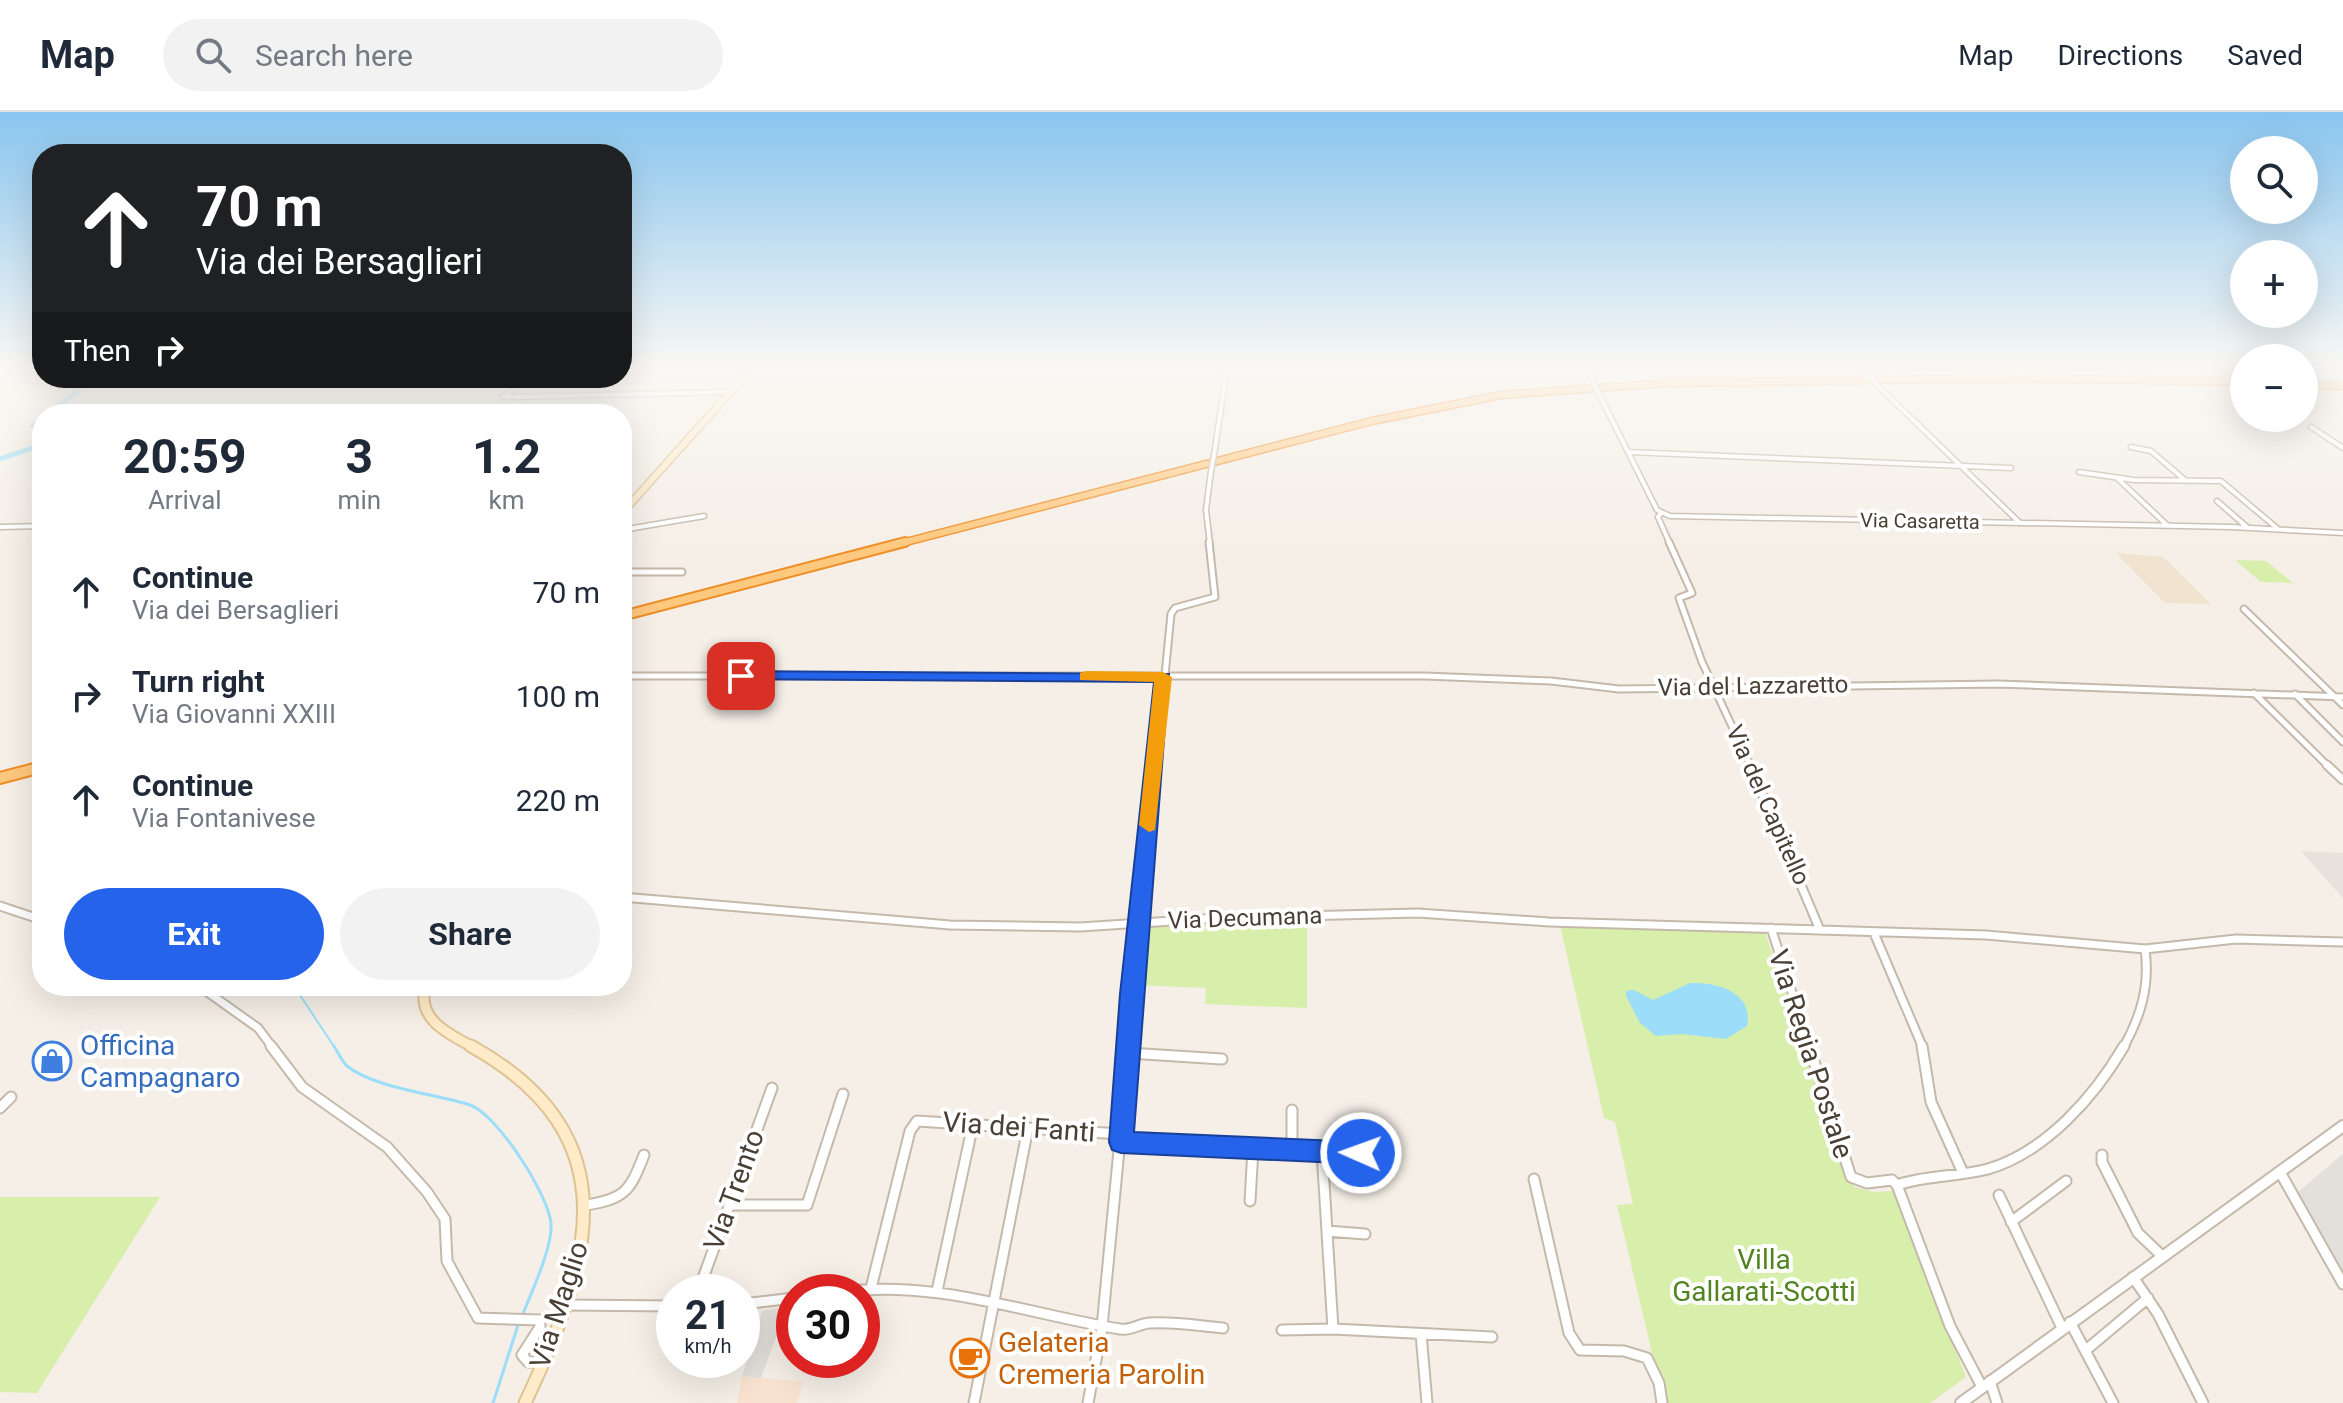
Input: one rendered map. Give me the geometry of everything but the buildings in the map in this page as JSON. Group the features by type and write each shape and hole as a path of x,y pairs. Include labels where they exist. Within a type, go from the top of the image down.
{"highway":[{"path":"632,613 1344,428"},
{"path":"0,778 32,770"}],"main road":[{"path":"632,502 697,428"},
{"name":"Via Maglio","path":"422,996 425,1012 441,1027 505,1066 542,1102 565,1138 580,1174 586,1205 581,1252 565,1305 525,1403"}],"street":[{"path":"1088,1403 1102,1327 1171,614 1175,608 1210,601 1215,597 1217,587 1206,510 1218,428"},
{"path":"1616,428 1661,513"},
{"path":"1922,428 2020,523"},
{"path":"2318,432 2343,448"},
{"path":"2131,447 2151,451 2186,481"},
{"path":"1628,452 2011,468"},
{"path":"2079,472 2117,478 2221,481 2278,529"},
{"path":"2117,478 2167,525"},
{"path":"2217,501 2247,527"},
{"name":"Via Casaretta","path":"1661,513 2247,527 2343,533"},
{"name":"Via del Capitello","path":"1661,513 1658,517 1662,528 1692,593 1679,598 1682,609 1712,686 1771,810 1820,930"},
{"path":"632,528 704,516"},
{"path":"0,527 32,526"},
{"path":"632,572 682,572"},
{"path":"2244,609 2343,705"},
{"name":"Via del Lazzaretto","path":"632,676 1425,676 1551,681 1619,689 1999,684 2343,697"},
{"path":"2254,693 2343,780"},
{"path":"2295,694 2342,739"},
{"name":"Via Decumana","path":"632,898 950,925 1080,927 1139,922 1418,913 1549,922 1986,935 2145,949 2236,939 2343,942"},
{"path":"0,906 32,917"},
{"name":"Via Regia Postale","path":"1771,928 1851,1177 1867,1183 1892,1180 1897,1185 1927,1176 2001,1165 2087,1102 2127,1040 2140,1011 2148,977 2145,949"},
{"path":"1874,933 1926,1056 1924,1078 1932,1107 1963,1173"},
{"path":"213,996 258,1028 311,1096 387,1147 443,1213 447,1261 474,1314 484,1320 540,1320 540,1327 526,1346 523,1358 528,1362 543,1363"},
{"path":"1129,1053 1222,1059"},
{"name":"Via Trento","path":"704,1274 772,1088"},
{"path":"729,1205 807,1205 843,1094"},
{"path":"0,1108 11,1097"},
{"path":"1292,1110 1292,1150"},
{"name":"Via dei Fanti","path":"874,1274 910,1131 917,1121 1256,1149 1361,1153"},
{"path":"937,1291 973,1124"},
{"path":"1961,1403 2132,1276 2343,1126"},
{"path":"974,1403 1028,1128"},
{"path":"1250,1201 1256,1149"},
{"path":"1322,1151 1333,1329"},
{"path":"586,1205 618,1201 633,1185 644,1155"},
{"path":"2102,1155 2102,1162 2138,1233 2161,1255"},
{"path":"2279,1171 2343,1284"},
{"path":"1534,1179 1569,1333 1580,1350 1624,1351 1647,1358 1659,1383 1662,1403"},
{"path":"2011,1222 2066,1181"},
{"path":"1897,1185 1950,1326 1997,1403"},
{"path":"1999,1195 2066,1325 2086,1350 2113,1403"},
{"path":"1327,1231 1365,1234"},
{"path":"2132,1276 2148,1298 2203,1403"},
{"path":"880,1288 937,1291 994,1300 1020,1310 1125,1330 1149,1323 1223,1328"},
{"path":"2086,1350 2148,1298"},
{"path":"565,1305 656,1306"},
{"path":"1282,1330 1333,1329 1492,1337"},
{"path":"1421,1334 1427,1403"}],"shaded area":[{"path":"2116,553 2163,557 2211,604 2165,603"},
{"path":"2301,851 2343,853 2343,898"},
{"path":"2343,1154 2343,1276 2298,1192"},
{"path":"776,1308 776,1338 761,1378 760,1318 762,1311"},
{"path":"742,1378 803,1382 797,1403 737,1403"}],"green space":[{"path":"2235,560 2266,561 2293,583 2261,582"},
{"path":"1303,918 1307,922 1307,1008 1205,1004 1206,988 1136,985 1142,930 1147,927"},
{"name":"Villa Gallarati-Scotti","path":"1560,925 1765,932 1843,1168 1854,1187 1875,1192 1893,1191 1966,1377 1930,1403 1664,1403 1617,1205 1633,1204 1615,1122 1604,1118"},
{"path":"0,1197 160,1197 37,1393 0,1392"}],"water":[{"path":"1690,983 1722,987 1739,997 1748,1014 1747,1026 1726,1039 1681,1034 1656,1036 1640,1023 1626,996 1626,991 1634,990 1653,1000"}],"waterway":[{"path":"0,459 32,448"},
{"path":"301,996 335,1048"},
{"path":"334,1046 345,1064 359,1074 389,1085 470,1105 481,1111 520,1156 541,1194 551,1223 545,1257 522,1316"},
{"path":"493,1403 519,1322"}],"slow traffic":[{"path":"1086,676 1163,677 1149,825"}],"place":[{"name":"Officina Campagnaro","path":"52,1061"},
{"name":"Gelateria Cremeria Parolin","path":"970,1358"}],"route":[{"path":"741,676 1163,677 1131,994 1121,1142 1361,1153"}]}
